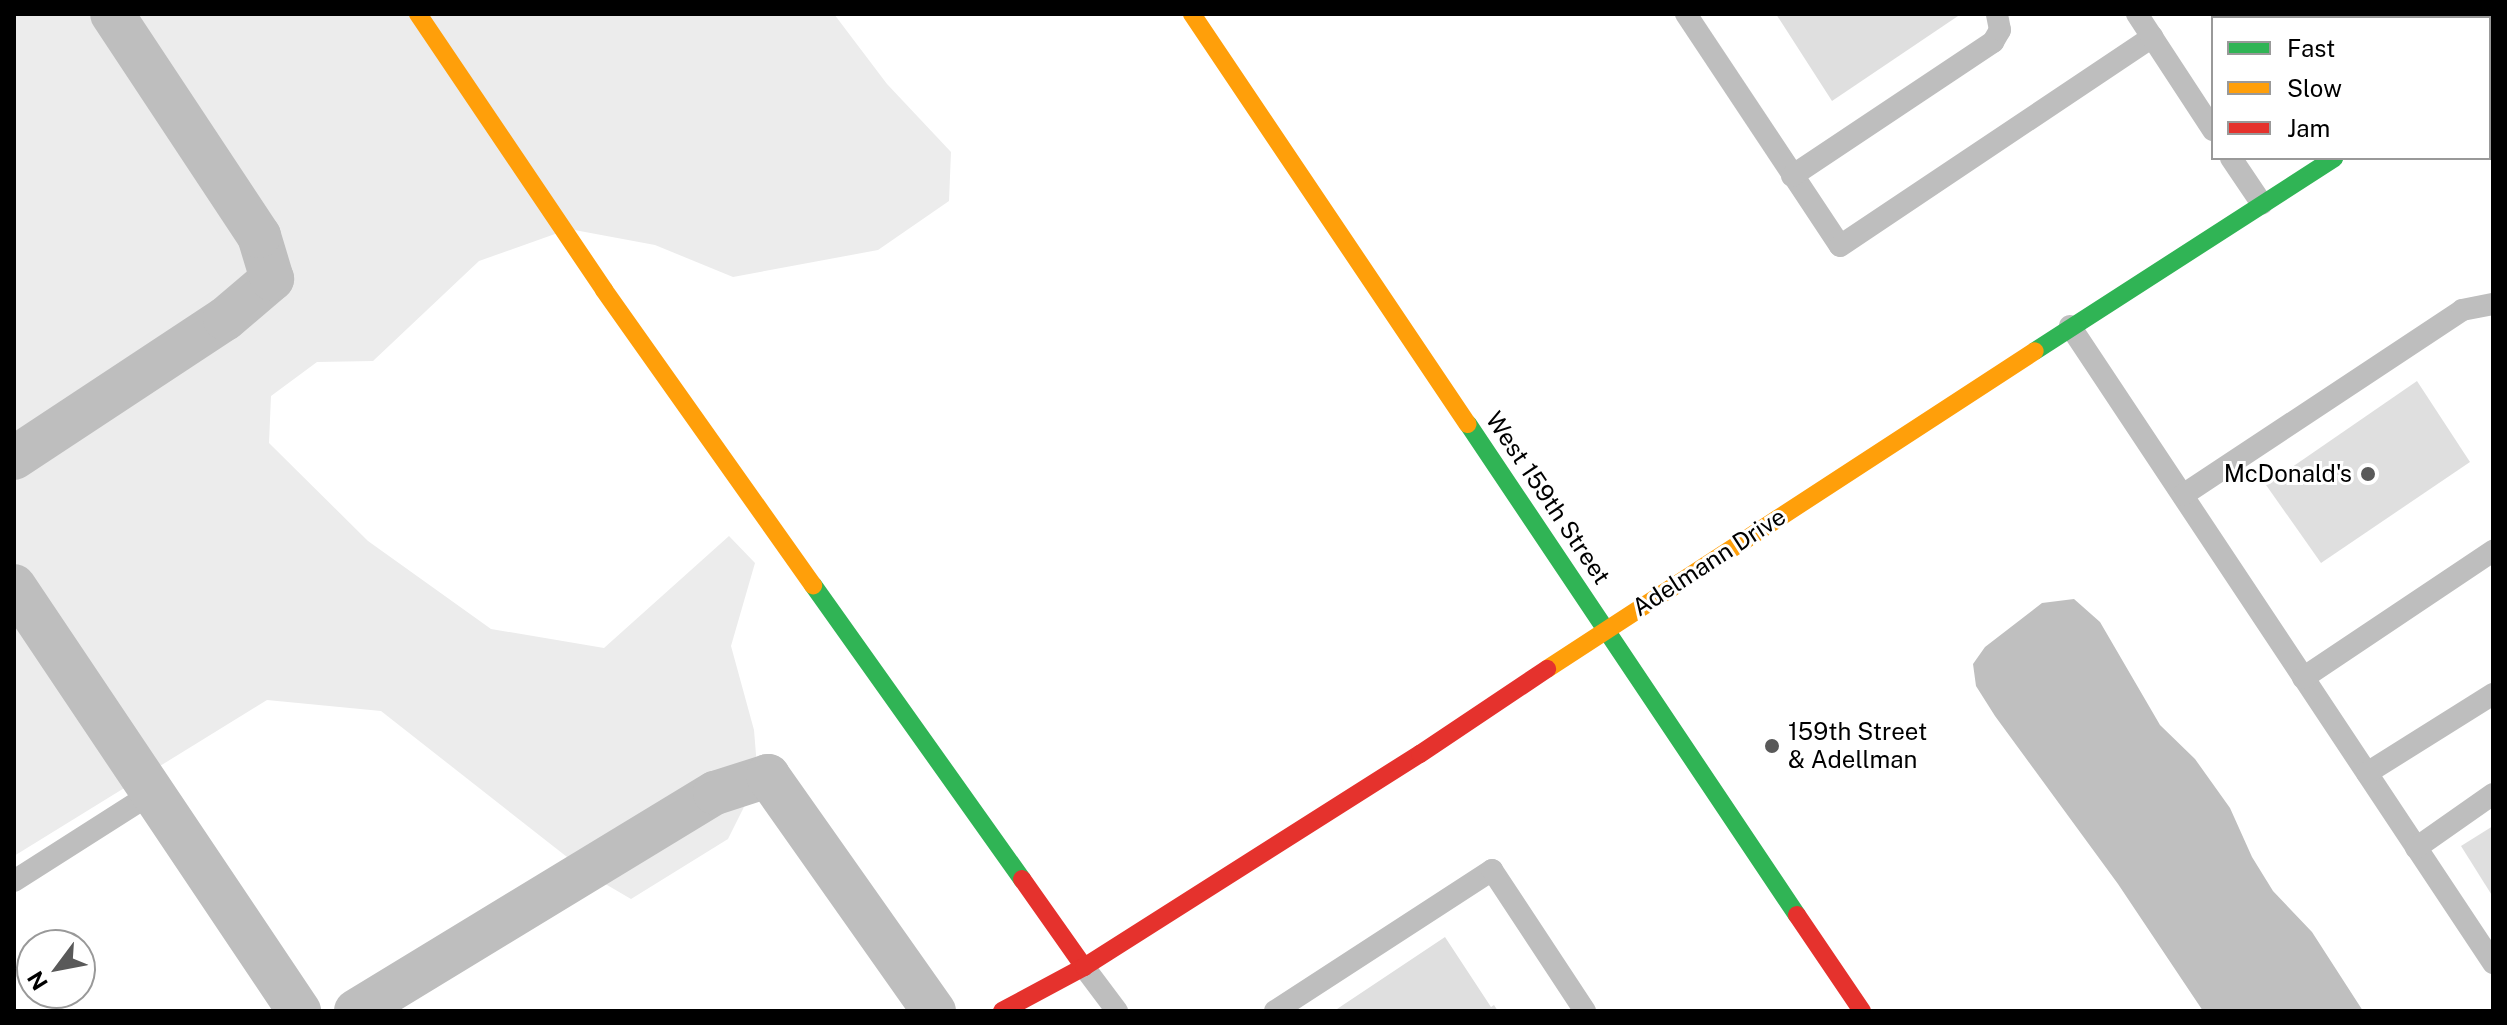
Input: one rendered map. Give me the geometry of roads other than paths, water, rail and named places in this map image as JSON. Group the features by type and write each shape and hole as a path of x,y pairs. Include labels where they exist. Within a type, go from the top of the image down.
{"street":[{"path":"14,458 225,319 272,279 259,236 112,14"},
{"path":"418,14 604,290 1084,967"},
{"name":"West 159th Street","path":"1192,14 1862,1011"},
{"name":"Adelmann Drive","path":"1002,1011 1084,967 1420,754 2070,326 2331,160"},
{"path":"14,586 299,1011"},
{"path":"356,1011 715,793 768,776 934,1011"}],"lane":[{"path":"1686,14 1840,246 2152,37"},
{"path":"1792,176 1993,42 2000,30 1997,14"},
{"path":"2137,14 2211,127"},
{"path":"2232,160 2262,204"},
{"path":"2183,495 2462,310 2493,304"},
{"path":"2070,326 2493,963"},
{"path":"2303,678 2493,551"},
{"path":"2367,773 2493,694"},
{"path":"14,881 152,793"},
{"path":"2416,848 2493,794"},
{"path":"1275,1011 1492,870 1585,1011"},
{"path":"1084,967 1117,1011"}],"place":[{"name":"McDonald's","path":"2368,474"},
{"name":"159th Street & Adellman","path":"1772,746"}]}
